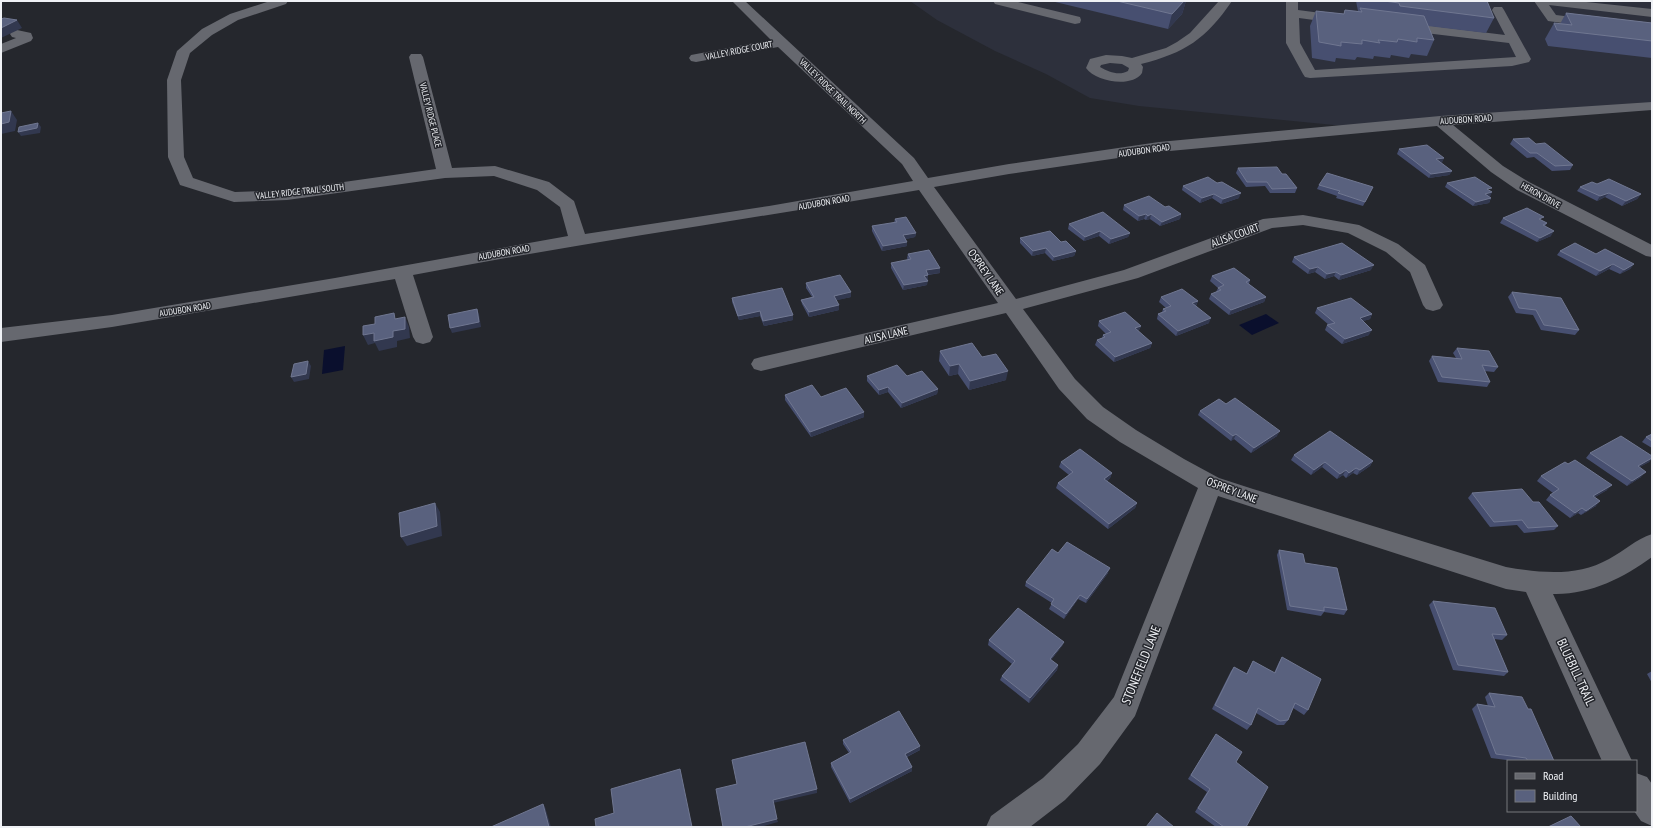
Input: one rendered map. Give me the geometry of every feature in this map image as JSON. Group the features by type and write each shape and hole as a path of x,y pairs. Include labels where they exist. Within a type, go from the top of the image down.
{"street":[{"name":"VALLEY RIDGE TRAIL SOUTH","path":"282,1 234,17 207,32 184,51 174,80 176,157 186,181 234,197 287,194 445,173 495,171 543,186 568,205 578,240"},
{"name":"VALLEY RIDGE TRAIL NORTH","path":"738,1 908,161 923,184"},
{"path":"1000,1 1075,20"},
{"path":"1540,1 1552,18 1652,31"},
{"path":"1544,1 1585,3 1652,13"},
{"path":"1132,62 1160,54 1181,45 1206,24 1220,3"},
{"path":"1355,21 1292,7 1293,43 1310,74 1512,62 1524,59 1496,6 1484,8"},
{"path":"1386,24 1514,40"},
{"path":"1,49 26,38 26,36 17,34"},
{"name":"VALLEY RIDGE COURT","path":"696,58 782,42"},
{"name":"VALLEY RIDGE PLACE","path":"416,57 445,173"},
{"name":"AUDUBON ROAD","path":"1,335 112,321 578,240 769,211 1009,169 1159,147 1440,121 1652,106"},
{"name":"HERON DRIVE","path":"1440,121 1497,169 1523,186 1652,252"},
{"name":"OSPREY LANE","path":"923,184 1067,384 1095,413 1128,436 1211,484 1506,578 1535,583 1576,583 1607,572 1652,544"},
{"name":"ALISA COURT","path":"1010,306 1131,274 1268,223 1303,220 1353,229 1392,248 1418,269 1433,305"},
{"path":"402,271 423,337"},
{"name":"ALISA LANE","path":"761,364 1010,306"},
{"name":"STONEFIELD LANE","path":"1002,827 1054,789 1089,754 1125,706 1211,484"},
{"name":"BLUEBILL TRAIL","path":"1535,583 1618,760"},
{"path":"1637,789 1652,810"}],"shaded area":[{"path":"910,1 1652,1 1652,106 1365,128 1139,106 1090,98 1046,74 995,51 937,20"}],"water":[{"path":"1266,314 1279,323 1252,335 1239,325"},
{"path":"345,346 343,370 322,374 324,350"}],"building":[{"path":"1117,1 1184,1 1172,14"},
{"path":"1384,1 1487,1 1494,18 1400,6 1399,3"},
{"path":"1360,8 1424,16 1434,40 1417,38 1417,42 1398,39 1397,42 1378,40 1380,43 1362,40 1362,44 1341,42 1341,46 1319,42 1316,11 1344,14 1345,10 1362,12"},
{"path":"1566,13 1652,23 1652,41 1557,30 1554,23 1572,25"},
{"path":"1,19 17,20 1,28"},
{"path":"11,111 9,122 1,124 1,113"},
{"path":"38,123 37,128 18,132 19,127"},
{"path":"1529,138 1536,144 1545,143 1573,165 1555,166 1537,153 1530,153 1513,139"},
{"path":"1427,145 1444,158 1436,159 1452,171 1431,174 1399,149"},
{"path":"1277,167 1282,174 1286,174 1297,188 1272,189 1267,182 1247,182 1238,168"},
{"path":"1327,173 1373,187 1365,202 1338,193 1340,191 1319,185"},
{"path":"1208,177 1217,183 1222,182 1241,193 1223,199 1214,194 1202,198 1183,186"},
{"path":"1475,177 1492,188 1487,189 1492,192 1485,194 1491,198 1476,202 1447,183"},
{"path":"1609,179 1641,194 1626,201 1609,193 1600,196 1580,187 1592,182 1597,184"},
{"path":"1149,196 1165,207 1169,206 1181,214 1162,222 1151,214 1148,216 1146,214 1139,216 1124,205"},
{"path":"1527,208 1544,217 1539,219 1547,223 1543,225 1554,231 1540,238 1503,218"},
{"path":"1103,212 1130,233 1111,239 1100,231 1085,237 1069,224"},
{"path":"906,217 916,233 903,235 907,242 883,246 872,226 897,222 895,219"},
{"path":"1050,231 1061,242 1066,241 1076,251 1054,257 1046,248 1033,251 1020,238"},
{"path":"1342,243 1374,265 1341,275 1336,272 1327,274 1318,267 1310,269 1294,257"},
{"path":"1575,243 1596,254 1605,249 1634,264 1624,270 1613,264 1600,271 1560,251"},
{"path":"929,250 940,268 926,270 928,275 924,276 928,281 904,285 891,263 911,259 908,254"},
{"path":"1234,268 1250,280 1246,282 1266,297 1231,310 1211,294 1221,290 1218,288 1224,285 1212,276"},
{"path":"840,275 851,292 834,296 839,305 809,312 801,300 814,297 806,283"},
{"path":"782,288 793,315 763,321 760,311 738,316 732,298"},
{"path":"1182,289 1198,301 1192,303 1211,318 1178,331 1158,314 1166,311 1163,309 1171,306 1161,297"},
{"path":"1512,292 1561,298 1579,330 1544,325 1536,310 1519,308"},
{"path":"1351,298 1372,314 1360,318 1372,330 1345,339 1327,325 1335,323 1317,308"},
{"path":"477,309 479,322 450,328 448,315"},
{"path":"1125,312 1141,326 1135,328 1152,343 1115,357 1097,340 1105,337 1103,335 1111,332 1099,321"},
{"path":"394,313 395,319 405,317 405,329 393,331 393,337 374,341 374,333 363,335 363,326 375,324 375,317"},
{"path":"972,343 982,357 996,354 1008,371 970,381 959,364 950,366 940,351"},
{"path":"1457,348 1489,351 1498,367 1482,365 1490,382 1442,377 1432,356 1462,359"},
{"path":"308,361 306,374 291,377 294,364"},
{"path":"897,365 907,376 922,371 938,389 902,403 888,387 879,390 867,376"},
{"path":"812,385 821,397 846,388 864,412 810,432 785,395"},
{"path":"1235,398 1280,431 1254,448 1236,434 1233,436 1200,411 1219,399 1226,404"},
{"path":"1330,431 1373,461 1360,470 1356,468 1349,473 1346,470 1340,474 1325,462 1314,470 1294,455"},
{"path":"1652,434 1652,441 1646,437"},
{"path":"1621,436 1652,456 1652,458 1638,466 1646,472 1632,481 1590,453"},
{"path":"1080,449 1112,473 1104,479 1137,503 1109,524 1058,483 1073,472 1061,462"},
{"path":"1575,460 1612,485 1593,496 1600,501 1586,511 1582,508 1575,513 1550,495 1559,489 1541,476 1565,462 1568,464"},
{"path":"1522,489 1533,502 1539,502 1558,526 1528,528 1522,520 1494,522 1472,493"},
{"path":"435,503 437,526 401,537 399,513"},
{"path":"1067,542 1110,568 1087,599 1080,595 1066,614 1051,604 1054,599 1026,582 1052,549 1058,553"},
{"path":"1279,550 1303,554 1305,563 1337,568 1347,610 1324,607 1324,611 1290,606"},
{"path":"1433,601 1495,608 1507,635 1492,634 1508,672 1458,665"},
{"path":"1018,608 1064,642 1050,659 1058,665 1030,698 1002,676 1015,661 989,640"},
{"path":"1282,657 1321,679 1308,710 1295,703 1288,720 1280,721 1258,708 1251,725 1215,705 1234,667 1247,674 1253,661 1275,673"},
{"path":"1489,693 1522,697 1528,709 1531,709 1554,760 1527,760 1526,758 1496,754 1477,704 1495,707"},
{"path":"899,711 920,746 905,754 912,767 850,799 831,763 851,752 843,740"},
{"path":"1216,734 1242,752 1236,762 1268,787 1246,827 1224,827 1198,808 1210,789 1191,775"},
{"path":"805,742 817,789 773,800 777,819 745,827 723,827 716,789 737,784 732,760"},
{"path":"680,769 692,827 596,827 595,819 614,813 611,789"},
{"path":"543,804 549,827 491,827"},
{"path":"1157,813 1174,827 1146,827"},
{"path":"1571,816 1581,827 1548,827"}]}
